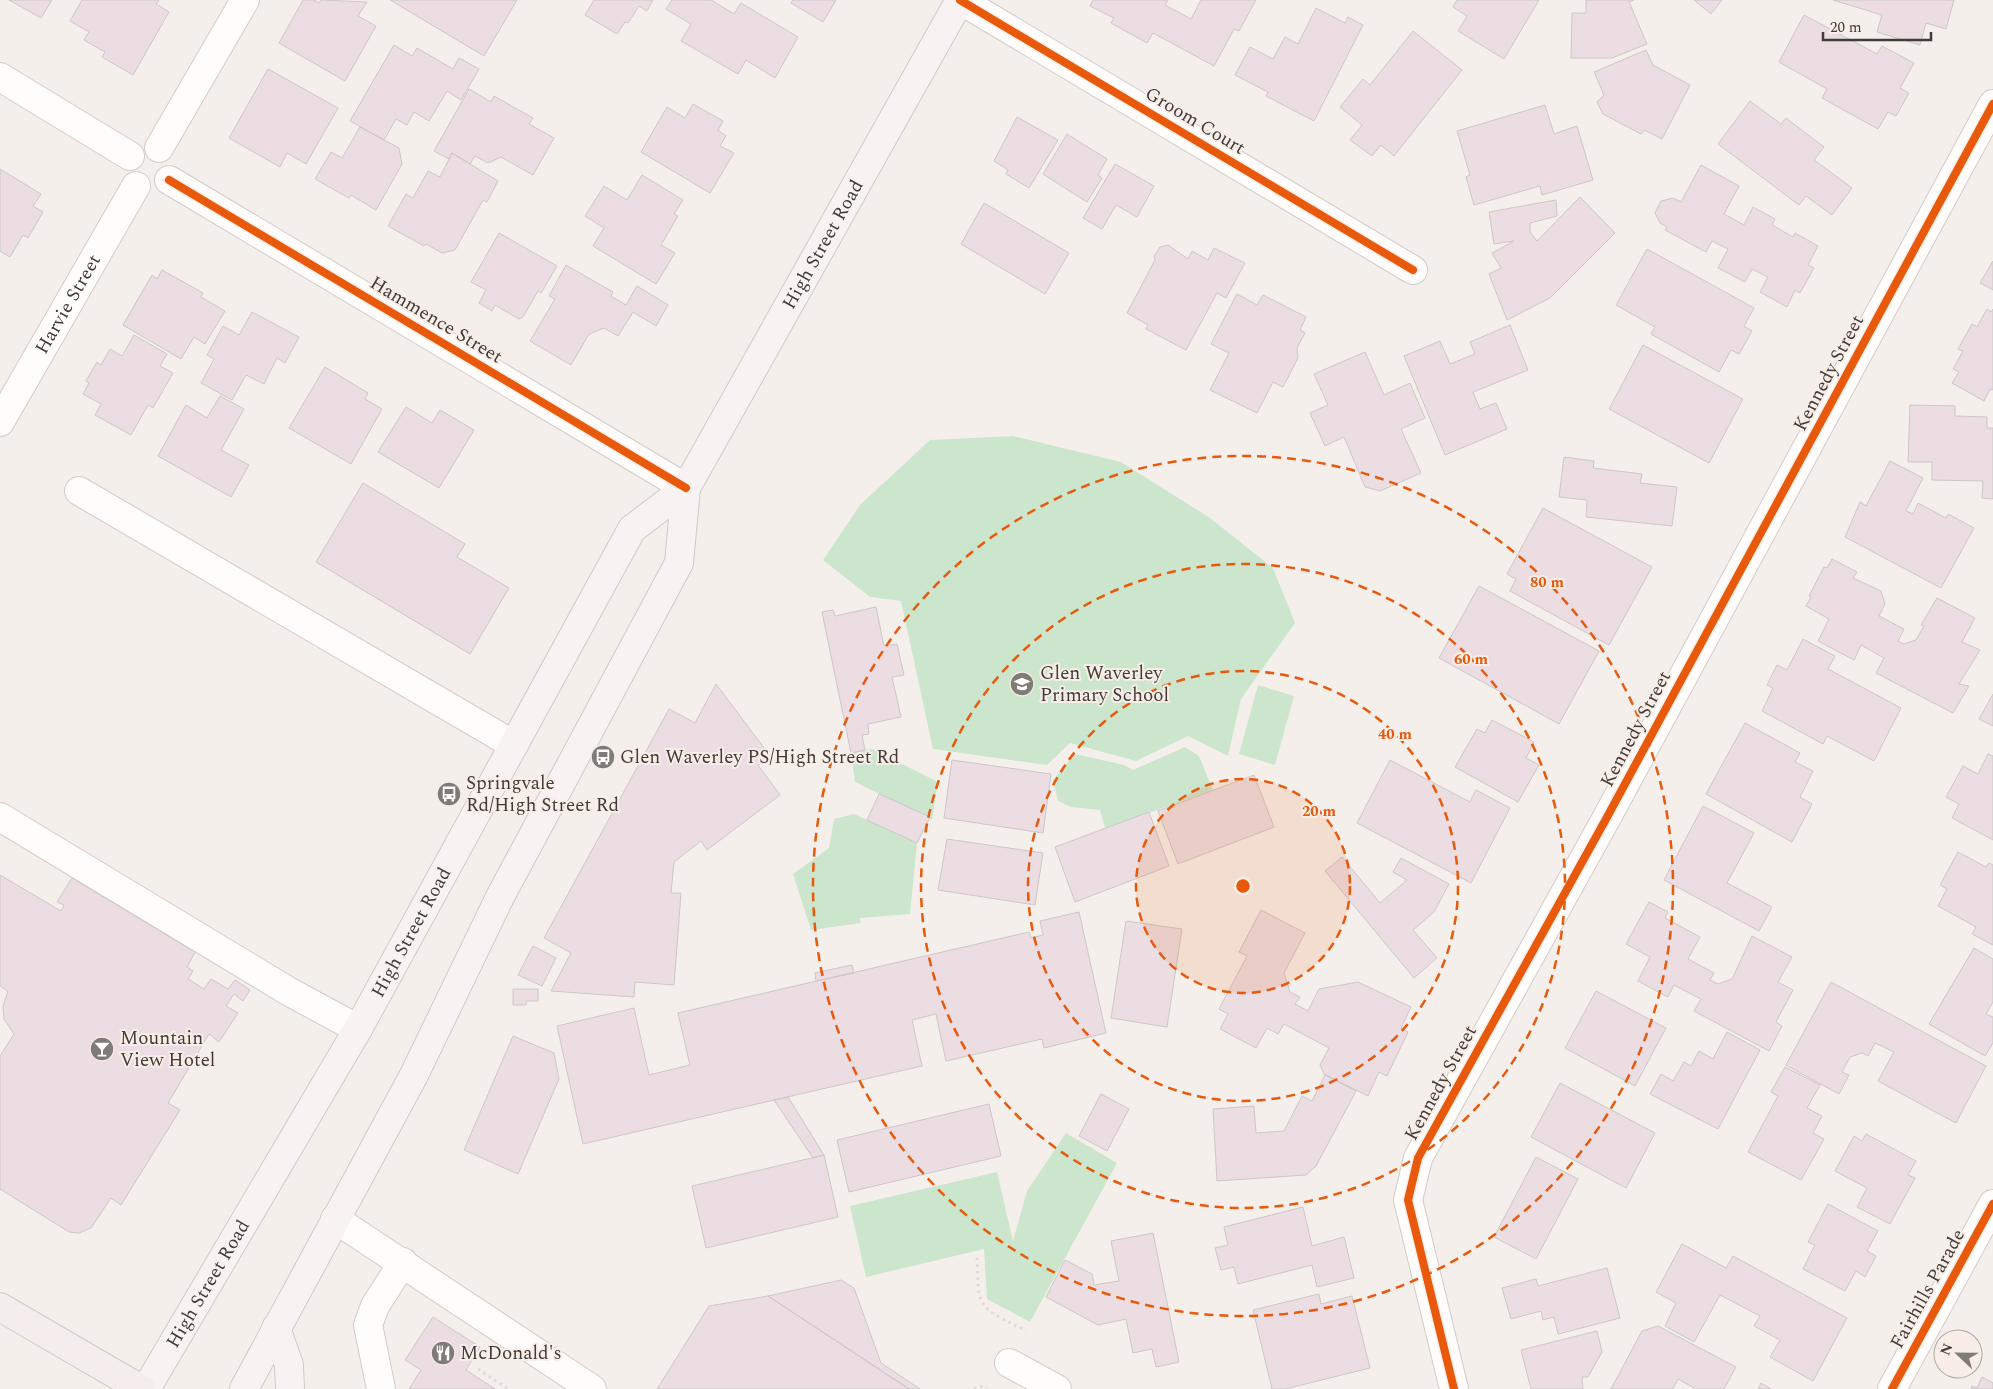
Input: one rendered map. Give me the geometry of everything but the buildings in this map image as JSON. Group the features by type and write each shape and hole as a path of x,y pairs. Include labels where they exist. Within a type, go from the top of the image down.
{"highway":[{"path":"0,1308 141,1389"}],"main road":[{"name":"High Street Road","path":"146,1389 358,1029 632,529 686,488 960,0"},
{"name":"High Street Road","path":"244,1389 414,1075 500,897 679,563 686,488"},
{"path":"276,1328 289,1365 290,1389"}],"street":[{"path":"159,148 245,0"},
{"name":"Groom Court","path":"960,0 1413,270"},
{"path":"0,78 130,156"},
{"name":"Kennedy Street","path":"1450,1388 1408,1200 1418,1158 1606,819 1993,104"},
{"path":"143,146 159,148 172,162 172,174 169,180 163,187 154,191 136,186 131,182 127,169 130,156 143,146"},
{"name":"Hammence Street","path":"169,180 686,488"},
{"name":"Harvie Street","path":"0,422 136,186"},
{"path":"79,491 514,744"},
{"path":"0,817 280,986 358,1029"},
{"name":"Fairhills Parade","path":"1892,1389 1993,1204"},
{"path":"335,1219 403,1262 592,1389"},
{"path":"381,1389 368,1325 375,1306 403,1262"},
{"path":"1009,1363 1057,1389"}],"path":[{"path":"977,1258 980,1298 984,1304 992,1312 1026,1331"},
{"path":"478,1369 508,1389"},
{"path":"974,1389 984,1386 989,1389"}],"green space":[{"path":"1013,436 1121,462 1210,518 1273,568 1295,623 1241,699 1228,756 1188,736 1136,761 1070,743 1047,765 933,749 901,601 870,597 823,560 860,505 930,440"},
{"path":"1258,685 1294,696 1275,765 1239,754"},
{"path":"1185,747 1199,756 1213,790 1105,828 1100,810 1071,807 1058,801 1053,780 1075,754 1124,765 1133,770"},
{"path":"872,749 938,782 932,820 855,782 851,753"},
{"path":"854,814 917,843 910,914 860,918 861,923 811,930 793,874 829,848 834,819"},
{"path":"1066,1133 1117,1163 1030,1322 987,1299 984,1249 866,1277 850,1206 997,1172 1013,1241 1027,1191"}],"cycle path":[{"path":"960,0 1413,270"},
{"path":"1454,1389 1408,1200 1418,1158 1606,819 1993,104"},
{"path":"169,180 686,488"},
{"path":"1892,1389 1993,1204"}],"place":[{"name":"Glen Waverley Primary School","path":"1022,684"},
{"name":"Glen Waverley PS/High Street Rd","path":"603,757"},
{"name":"Springvale Rd/High Street Rd","path":"449,794"},
{"name":"Mountain View Hotel","path":"102,1049"},
{"name":"McDonald's","path":"443,1353"}]}
